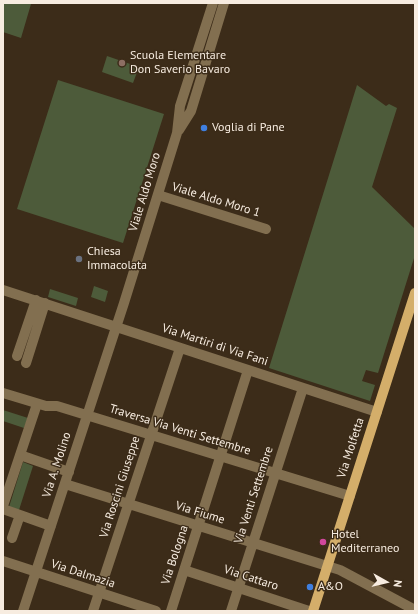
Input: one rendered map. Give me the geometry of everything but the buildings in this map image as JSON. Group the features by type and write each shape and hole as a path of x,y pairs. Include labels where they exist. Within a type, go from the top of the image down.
{"main road":[{"name":"Via Molfetta","path":"313,611 415,293"}],"street":[{"name":"Viale Aldo Moro","path":"117,327 177,133 180,106 213,3"},
{"name":"Viale Aldo Moro","path":"177,133 191,111 224,3"},
{"name":"Viale Aldo Moro 1","path":"158,195 266,229"},
{"name":"Via Martiri di Via Fani","path":"3,290 376,412"},
{"path":"18,356 40,302"},
{"path":"26,363 40,302"},
{"name":"Via A. Molino","path":"23,611 117,327"},
{"name":"Via Roscini Giuseppe","path":"93,611 180,348"},
{"name":"Via Bologna","path":"171,611 248,370"},
{"name":"Via Venti Settembre","path":"231,611 303,388"},
{"name":"Traversa Via Venti Settembre","path":"3,393 37,404 57,406 350,496"},
{"path":"37,404 3,508 51,526"},
{"path":"20,455 69,472"},
{"name":"Via Fiume","path":"65,484 340,570 415,610"},
{"path":"12,538 20,515"},
{"name":"Via Dalmazia","path":"3,561 156,611"},
{"name":"Via Cattaro","path":"184,570 309,611"}],"green space":[{"path":"3,3 31,4 21,38 3,32"},
{"path":"107,56 139,67 133,83 102,72"},
{"path":"58,80 164,114 123,243 17,209"},
{"path":"357,85 386,106 389,104 397,108 372,187 415,229 415,255 378,373 366,370 362,381 375,385 370,401 269,368"},
{"path":"94,286 108,291 105,302 91,297"},
{"path":"50,289 78,298 76,306 48,297"},
{"path":"3,410 28,418 24,428 3,421"},
{"path":"23,462 33,466 19,510 9,507"}],"place":[{"name":"Scuola Elementare Don Saverio Bavaro","path":"122,63"},
{"name":"Voglia di Pane","path":"204,128"},
{"name":"Chiesa Immacolata","path":"79,259"},
{"name":"Hotel Mediterraneo","path":"323,542"},
{"name":"A&O","path":"310,587"}]}
